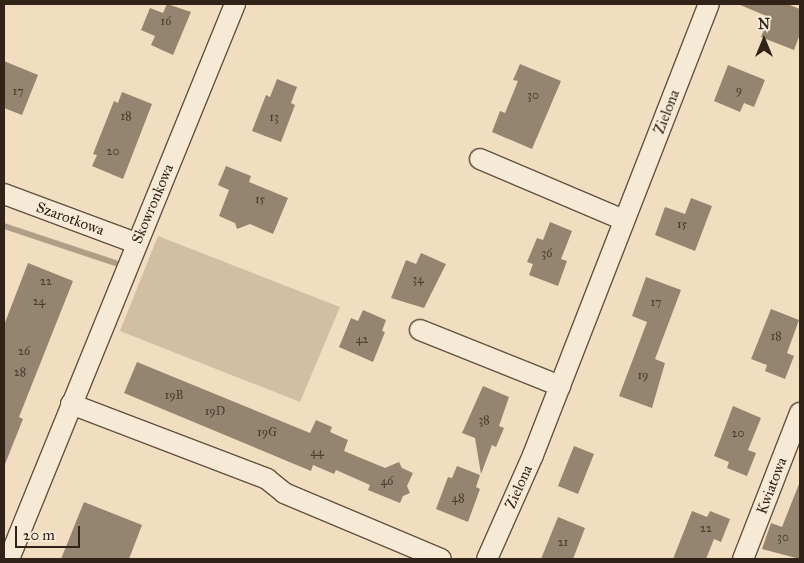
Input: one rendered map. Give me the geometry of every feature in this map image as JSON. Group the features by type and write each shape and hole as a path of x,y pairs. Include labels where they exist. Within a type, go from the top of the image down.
{"street":[{"name":"Skowronkowa","path":"9,559 136,243 235,4"},
{"name":"Zielona","path":"487,559 560,386 709,4"},
{"path":"480,159 624,220"},
{"name":"Szarotkowa","path":"4,194 136,243"},
{"path":"420,330 560,386"},
{"path":"71,404 266,480 284,493 401,552 441,559"},
{"name":"Kwiatowa","path":"743,559 800,413"}],"shaded area":[{"path":"158,236 340,307 300,402 120,331"}],"building":[{"path":"167,4 191,12 173,55 151,45 155,36 141,30 150,8 163,13"},
{"path":"738,4 787,4 800,9 800,34 794,50 761,37 769,17"},
{"path":"4,61 38,75 22,115 4,108"},
{"path":"520,64 561,81 532,149 492,132 500,111 505,113 518,81 513,80"},
{"path":"728,65 765,80 754,107 744,103 740,112 714,101"},
{"path":"277,79 297,87 291,103 295,105 281,142 252,131 266,95 270,97"},
{"path":"122,92 152,104 123,179 92,166 97,155 93,154 114,101 118,103"},
{"path":"226,166 251,176 249,182 288,198 273,234 250,224 237,229 235,223 219,216 229,190 218,185"},
{"path":"691,198 712,206 695,251 655,235 665,207 685,214"},
{"path":"550,222 572,231 561,259 567,261 558,286 529,275 533,264 527,262 537,238 543,240"},
{"path":"421,253 446,264 424,308 391,298 406,260 416,264"},
{"path":"28,263 73,281 19,417 23,419 5,464 4,325"},
{"path":"646,277 681,290 655,359 665,363 652,408 619,396 647,322 632,316"},
{"path":"771,309 799,320 787,353 794,356 785,379 765,371 767,365 751,359"},
{"path":"363,310 386,320 382,331 385,332 373,362 339,347 351,318 358,321"},
{"path":"137,362 310,433 316,420 332,427 330,432 348,440 344,451 385,468 399,462 402,468 413,473 407,486 410,493 403,496 400,503 368,490 370,485 336,470 334,474 313,465 311,471 124,393"},
{"path":"483,386 509,397 499,426 504,428 496,447 492,445 481,474 475,438 462,433"},
{"path":"733,406 761,418 748,450 756,453 747,476 727,468 729,462 714,456"},
{"path":"574,446 594,454 578,494 558,486"},
{"path":"457,466 480,475 476,487 480,489 468,522 436,509 448,477 452,478"},
{"path":"799,484 800,559 762,549 771,523 782,527"},
{"path":"84,502 142,525 129,559 61,559"},
{"path":"692,511 707,517 710,511 730,519 721,542 714,539 706,559 673,559"},
{"path":"558,517 585,528 573,559 541,559"}],"waterway":[{"path":"4,226 115,263"}]}
